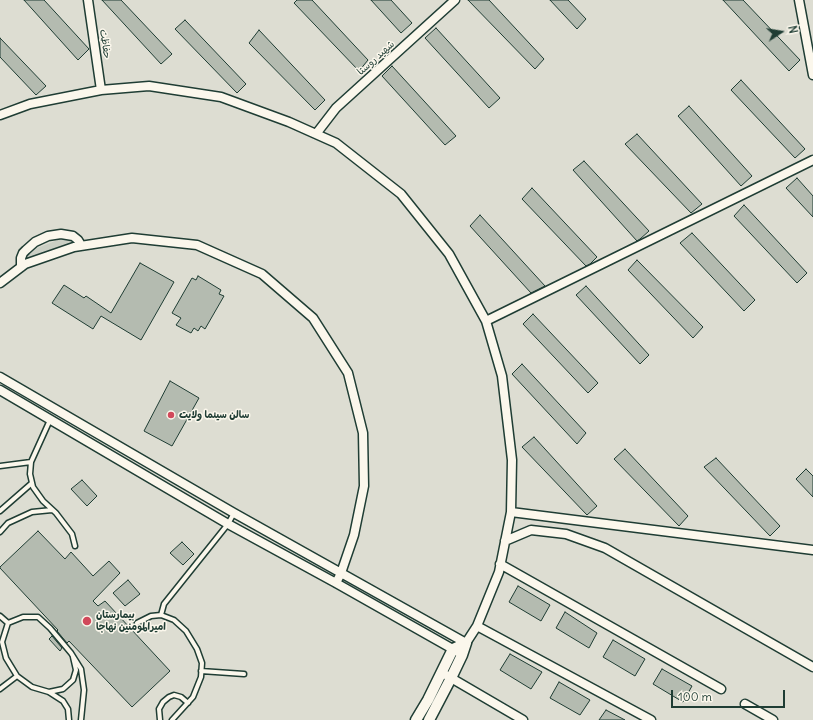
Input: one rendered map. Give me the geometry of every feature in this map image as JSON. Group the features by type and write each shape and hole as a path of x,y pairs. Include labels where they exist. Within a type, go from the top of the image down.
{"street":[{"name":"حفاظت","path":"88,0 101,90"},
{"name":"شهید روستا","path":"316,134 336,108 455,0"},
{"path":"799,0 813,75"},
{"path":"0,115 30,104 101,90 148,86 220,97 289,122 336,143 401,194 449,254 486,321 502,376 512,460 511,512 499,572 477,626 466,644 433,719 419,715 452,649 466,644"},
{"path":"486,321 813,160"},
{"path":"22,267 21,258 23,253 35,242 48,236 61,234 73,236 81,245"},
{"path":"0,282 26,264 81,245 132,238 197,245 262,274 313,318 348,373 363,433 364,486 354,535 342,573 336,583"},
{"path":"0,377 234,513 466,644"},
{"path":"0,390 228,524 336,583 462,655"},
{"path":"511,512 813,550"},
{"path":"505,541 531,530 566,534 606,548 813,667"},
{"path":"500,564 721,689"},
{"path":"477,626 651,720"},
{"path":"441,672 523,720"},
{"path":"745,704 773,720"}],"lane":[{"path":"50,419 31,462 30,474 33,487 43,501 72,534 75,546"},
{"path":"0,466 31,462"},
{"path":"0,511 32,483"},
{"path":"0,532 8,523 32,512 52,510"},
{"path":"161,615 164,604 228,524 234,513"},
{"path":"137,623 151,616 161,615 174,620 186,631 197,649 202,663 201,677 193,697 172,720"},
{"path":"0,616 8,623"},
{"path":"8,623 23,617 38,617 50,628 71,653 81,669 84,690 81,720"},
{"path":"8,623 2,642 6,658 17,676 32,687 49,692 63,701 68,709 70,720"},
{"path":"49,692 63,689 73,680 76,670 71,653"},
{"path":"201,671 244,674"},
{"path":"0,689 17,676"},
{"path":"160,720 159,709 163,702 169,697 174,695 181,697 188,703"}],"shaded area":[{"path":"0,0 813,0 813,720 0,720"},
{"path":"63,238 74,240 74,242 24,261 29,254 37,248"}],"building":[{"path":"24,0 44,0 89,49 78,60"},
{"path":"102,0 121,0 172,54 161,64"},
{"path":"297,0 312,0 368,60 359,71 294,3"},
{"path":"371,0 391,0 412,23 401,33"},
{"path":"468,0 489,0 544,59 535,69"},
{"path":"550,0 568,0 586,19 577,29"},
{"path":"723,0 743,0 800,60 789,71"},
{"path":"185,20 246,84 237,93 175,29"},
{"path":"436,28 500,98 489,108 425,38"},
{"path":"259,30 325,100 315,110 249,43"},
{"path":"0,38 46,86 36,95 0,57"},
{"path":"392,66 456,136 445,145 382,76"},
{"path":"741,80 805,149 795,158 731,90"},
{"path":"689,106 752,176 741,186 678,116"},
{"path":"637,134 702,204 691,213 625,144"},
{"path":"584,161 649,231 640,239 637,241 573,170"},
{"path":"797,178 813,196 813,217 786,188"},
{"path":"532,188 597,257 590,264 586,266 522,199"},
{"path":"744,205 807,273 797,283 734,216"},
{"path":"480,215 545,286 531,293 470,226"},
{"path":"692,233 755,300 744,311 680,243"},
{"path":"637,260 703,327 693,338 628,270"},
{"path":"140,263 174,282 141,340 101,316 93,329 52,303 64,285 84,298 86,296 111,313"},
{"path":"198,276 221,290 219,294 224,296 205,329 201,326 198,331 194,328 191,333 176,325 181,318 172,313 192,278 196,280"},
{"path":"586,286 649,355 640,364 576,295"},
{"path":"533,314 598,383 588,393 523,324"},
{"path":"522,364 586,433 577,444 512,374"},
{"name":"سالن سینما ولایت","path":"170,381 199,398 172,446 144,431"},
{"path":"534,437 597,506 587,515 522,447"},
{"path":"625,449 688,516 679,526 614,459"},
{"path":"716,458 780,526 770,536 704,467"},
{"path":"806,469 813,476 813,497 796,479"},
{"path":"82,480 97,496 87,506 71,489"},
{"name":"بیمارستان امیرالمومنین نهاجا","path":"38,531 65,559 71,552 93,576 109,561 120,573 93,601 98,606 105,601 170,671 132,707 69,641 67,643 57,631 58,630 0,568"},
{"path":"182,542 194,554 183,565 170,553"},
{"path":"128,580 140,594 125,606 113,593"},
{"path":"518,586 550,605 541,621 509,602"},
{"path":"565,612 597,633 589,648 556,628"},
{"path":"52,636 62,648 60,651 49,639"},
{"path":"613,640 645,659 635,676 603,657"},
{"path":"510,654 542,672 531,689 500,670"},
{"path":"662,669 692,686 683,702 653,684"},
{"path":"559,682 590,700 580,715 550,698"},
{"path":"606,710 625,720 599,720"}],"place":[{"name":"سالن سینما ولایت","path":"171,415"},
{"name":"بیمارستان امیرالمومنین نهاجا","path":"87,621"}]}
